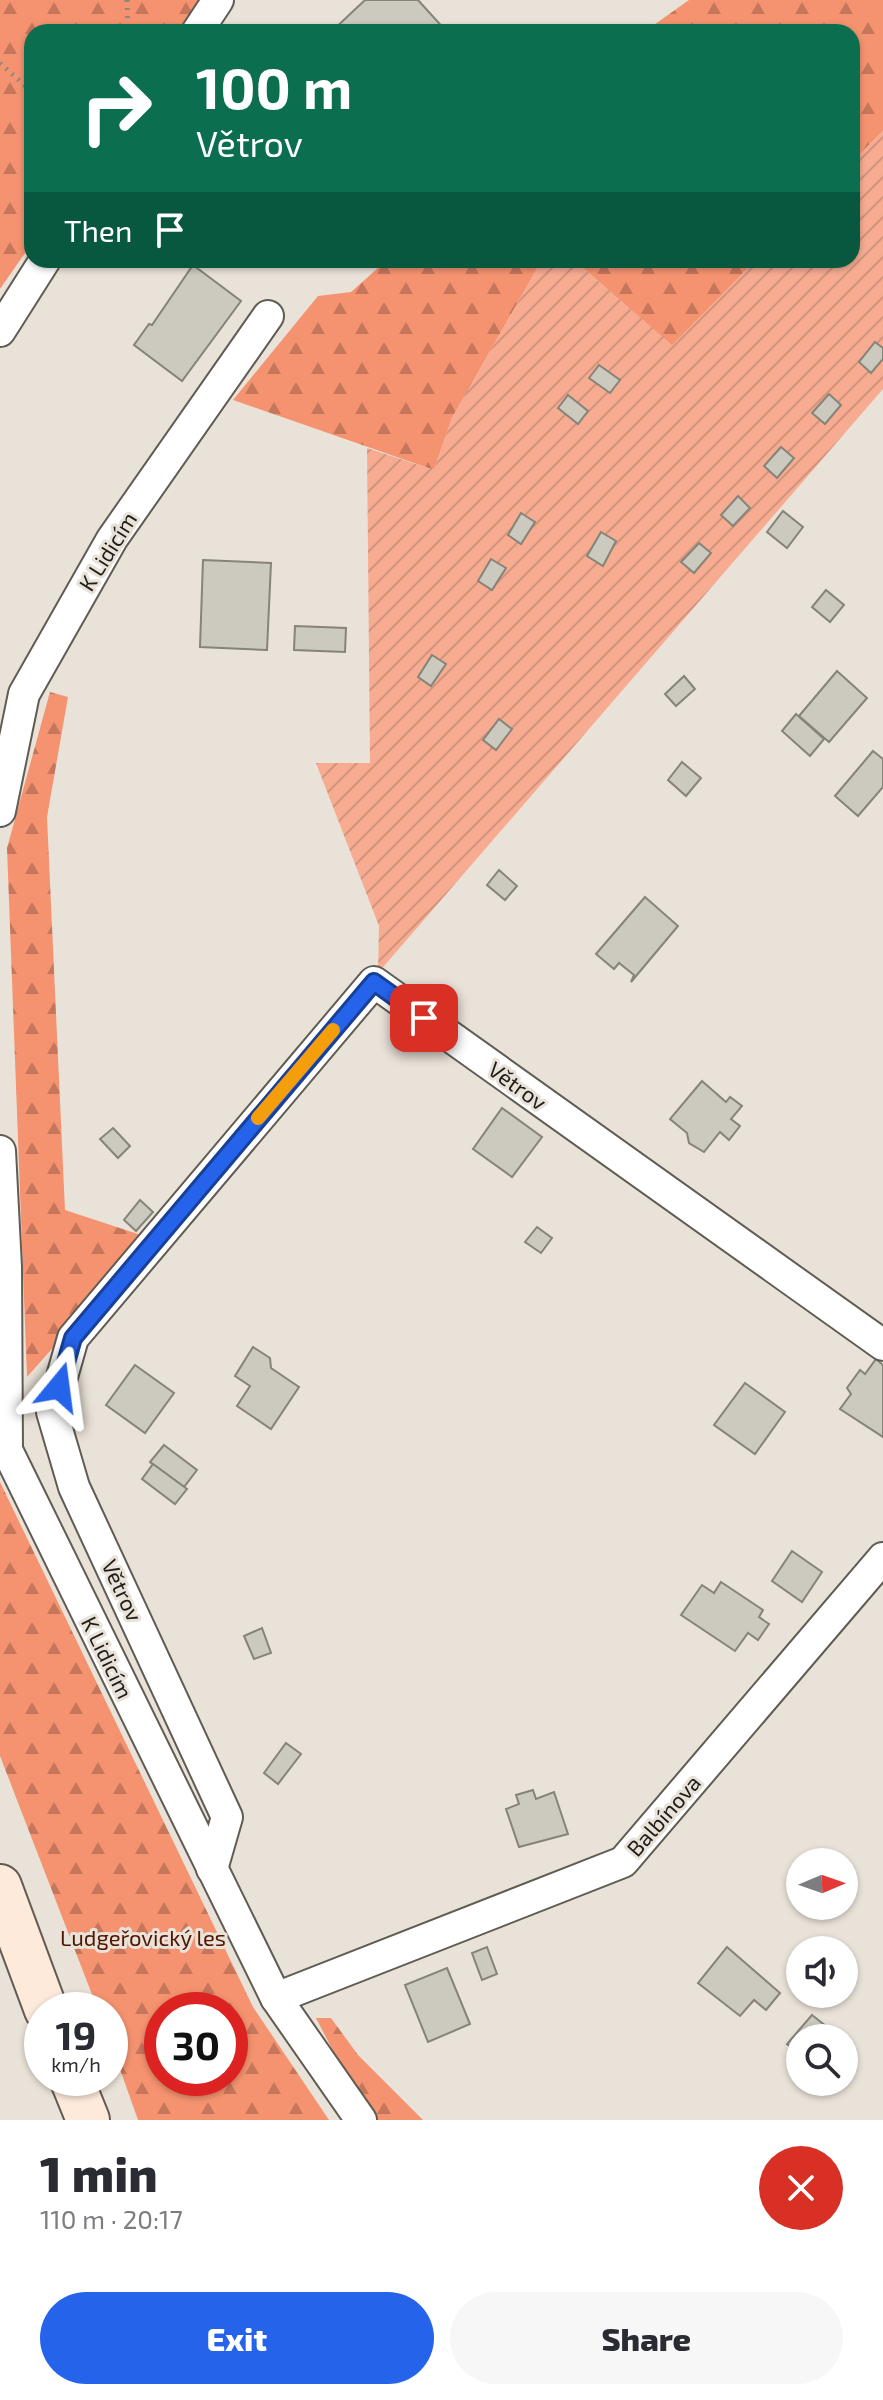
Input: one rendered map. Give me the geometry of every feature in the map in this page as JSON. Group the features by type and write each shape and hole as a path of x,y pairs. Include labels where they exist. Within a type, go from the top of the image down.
{"street":[{"path":"202,24 218,0"},
{"path":"0,331 40,268"},
{"name":"K Lidicím","path":"0,811 24,694 112,539 268,316"},
{"name":"Větrov","path":"212,1869 227,1817 74,1487 52,1412 73,1338 374,982 883,1345"},
{"name":"K Lidicím","path":"0,1151 6,1267 7,1450 276,1998 361,2120"},
{"path":"0,1418 7,1450"},
{"name":"Balbínova","path":"276,1998 623,1862 883,1558"},
{"path":"0,1886 39,1992"},
{"path":"78,2096 88,2120"}],"path":[{"path":"127,0 128,24"},
{"path":"0,63 24,85"}],"green space":[{"path":"0,0 200,0 184,24 24,24 24,254 0,289"},
{"path":"689,0 883,0 883,131 860,154 860,24 655,24"},
{"path":"378,268 537,268 452,418 434,470 233,400 318,296 351,292"},
{"path":"583,268 748,268 672,346"},
{"path":"50,692 68,697 47,817 65,1210 150,1238 27,1377 7,848"},
{"name":"Ludgeřovický les","path":"0,1482 246,1992 144,1992 144,2096 248,2096 248,1997 329,2120 138,2120 128,2092 128,1992 91,1992 0,1756"},
{"path":"316,2018 331,2018 358,2055 423,2120 378,2120 346,2076"}],"shaded area":[{"path":"883,131 883,389 378,973 379,926 316,763 370,763 367,448 434,470 452,418 537,268 583,268 672,345 748,268 860,268 860,154"}],"building":[{"path":"365,0 418,0 440,24 340,24"},
{"path":"191,268 197,268 241,301 182,381 134,345 149,324 152,325"},
{"path":"875,342 883,348 883,359 871,373 859,362"},
{"path":"599,365 620,380 610,393 589,378"},
{"path":"829,394 841,405 825,424 812,413"},
{"path":"568,395 588,411 578,424 558,408"},
{"path":"781,447 794,458 777,478 764,466"},
{"path":"738,496 750,508 733,526 721,515"},
{"path":"783,511 803,527 787,548 767,532"},
{"path":"521,513 535,522 521,544 508,535"},
{"path":"601,532 616,541 603,566 587,556"},
{"path":"699,543 711,553 694,573 681,562"},
{"path":"491,559 506,568 492,590 478,581"},
{"path":"203,560 271,563 267,650 200,647"},
{"path":"826,590 844,605 830,622 812,607"},
{"path":"295,626 346,628 345,652 294,650"},
{"path":"432,655 446,664 431,686 418,677"},
{"path":"837,671 867,698 829,742 799,716"},
{"path":"684,676 695,689 676,706 665,694"},
{"path":"796,714 824,739 810,756 782,731"},
{"path":"499,719 512,729 496,750 483,740"},
{"path":"873,751 883,759 883,787 858,816 835,796"},
{"path":"682,762 701,778 686,796 668,780"},
{"path":"499,870 517,886 505,900 487,885"},
{"path":"645,897 678,926 631,982 634,975 619,963 614,969 596,954"},
{"path":"702,1081 726,1102 730,1097 742,1106 731,1119 740,1126 729,1140 720,1132 704,1152 689,1143 687,1133 670,1119"},
{"path":"502,1108 542,1137 512,1177 473,1149"},
{"path":"113,1128 130,1146 118,1158 100,1139"},
{"path":"140,1200 153,1212 136,1231 124,1220"},
{"path":"537,1227 552,1238 541,1253 525,1242"},
{"path":"253,1347 270,1358 271,1368 299,1387 271,1429 237,1406 250,1386 235,1376"},
{"path":"876,1359 883,1365 883,1437 840,1409 851,1394 847,1388 860,1370 865,1374"},
{"path":"135,1365 174,1393 145,1433 106,1405"},
{"path":"745,1383 785,1412 755,1454 714,1425"},
{"path":"164,1445 197,1470 184,1487 150,1462"},
{"path":"153,1464 187,1489 175,1504 142,1479"},
{"path":"792,1551 822,1572 802,1602 772,1581"},
{"path":"721,1582 763,1610 759,1617 769,1624 758,1640 748,1633 735,1651 681,1615 702,1585 714,1593"},
{"path":"262,1628 271,1653 254,1659 244,1636"},
{"path":"286,1743 301,1754 278,1784 264,1773"},
{"path":"533,1790 536,1799 554,1792 568,1834 519,1847 506,1809 519,1804 516,1795"},
{"path":"487,1947 497,1974 482,1980 472,1953"},
{"path":"727,1947 780,1993 766,2010 754,2000 740,2016 698,1983"},
{"path":"447,1968 470,2024 428,2042 405,1985"},
{"path":"812,2015 823,2024 804,2024"}],"slow traffic":[{"path":"258,1118 333,1030"}],"route":[{"path":"59,1387 73,1338 374,982 424,1018"}]}
